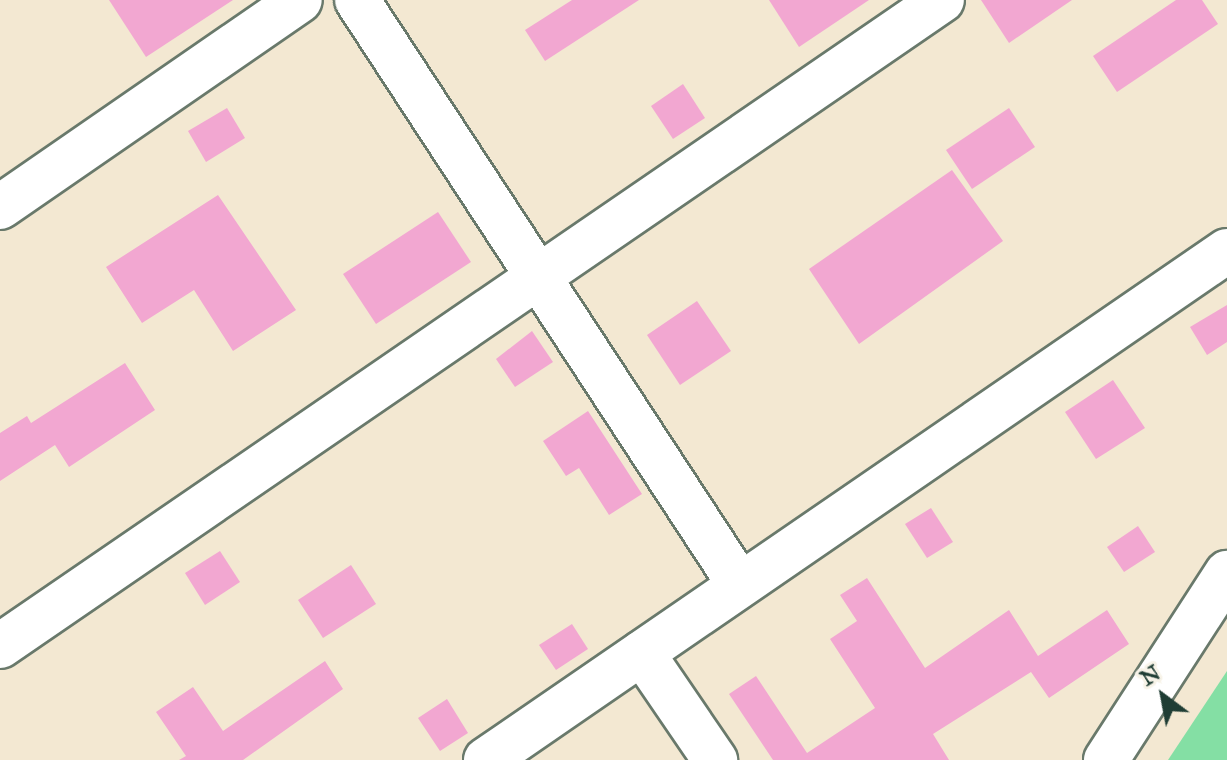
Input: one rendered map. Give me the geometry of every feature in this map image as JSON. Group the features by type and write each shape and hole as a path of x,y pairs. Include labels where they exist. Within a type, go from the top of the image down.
{"street":[{"path":"0,207 300,0"},
{"path":"357,0 740,585"},
{"path":"0,646 942,0"},
{"path":"486,760 1227,251"},
{"path":"1106,760 1227,573"},
{"path":"642,653 715,760"}],"green space":[{"path":"1227,671 1227,760 1168,760"}],"building":[{"path":"109,0 233,0 146,57"},
{"path":"572,0 639,0 545,61 525,30"},
{"path":"769,0 869,0 799,47"},
{"path":"981,0 1072,0 1009,43"},
{"path":"1176,0 1202,0 1218,24 1117,92 1093,56"},
{"path":"683,84 705,118 673,139 651,106"},
{"path":"227,108 245,138 206,162 188,131"},
{"path":"1009,108 1035,147 972,189 946,150"},
{"path":"952,170 1003,241 859,344 809,269"},
{"path":"218,195 296,310 233,351 194,290 142,323 106,267"},
{"path":"438,212 471,262 376,324 343,274"},
{"path":"697,301 731,351 680,385 647,335"},
{"path":"1227,305 1227,342 1207,355 1190,327"},
{"path":"532,331 553,362 515,387 496,359"},
{"path":"125,363 155,410 69,467 55,445 0,481 0,433 27,416 31,423"},
{"path":"1113,380 1145,428 1096,459 1065,412"},
{"path":"588,411 642,494 609,515 579,468 566,476 543,441"},
{"path":"931,508 953,542 927,558 905,524"},
{"path":"1138,526 1155,552 1124,572 1107,547"},
{"path":"220,551 240,582 205,605 185,573"},
{"path":"351,565 376,604 323,638 298,600"},
{"path":"867,578 925,668 1009,610 1038,656 1107,610 1129,644 1049,698 1031,672 933,734 949,760 773,760 729,694 756,676 807,753 875,708 830,639 857,621 840,595"},
{"path":"572,624 588,649 556,670 539,645"},
{"path":"325,661 343,689 243,760 179,760 186,756 156,712 193,687 223,731"},
{"path":"447,699 468,733 440,751 418,718"}]}
